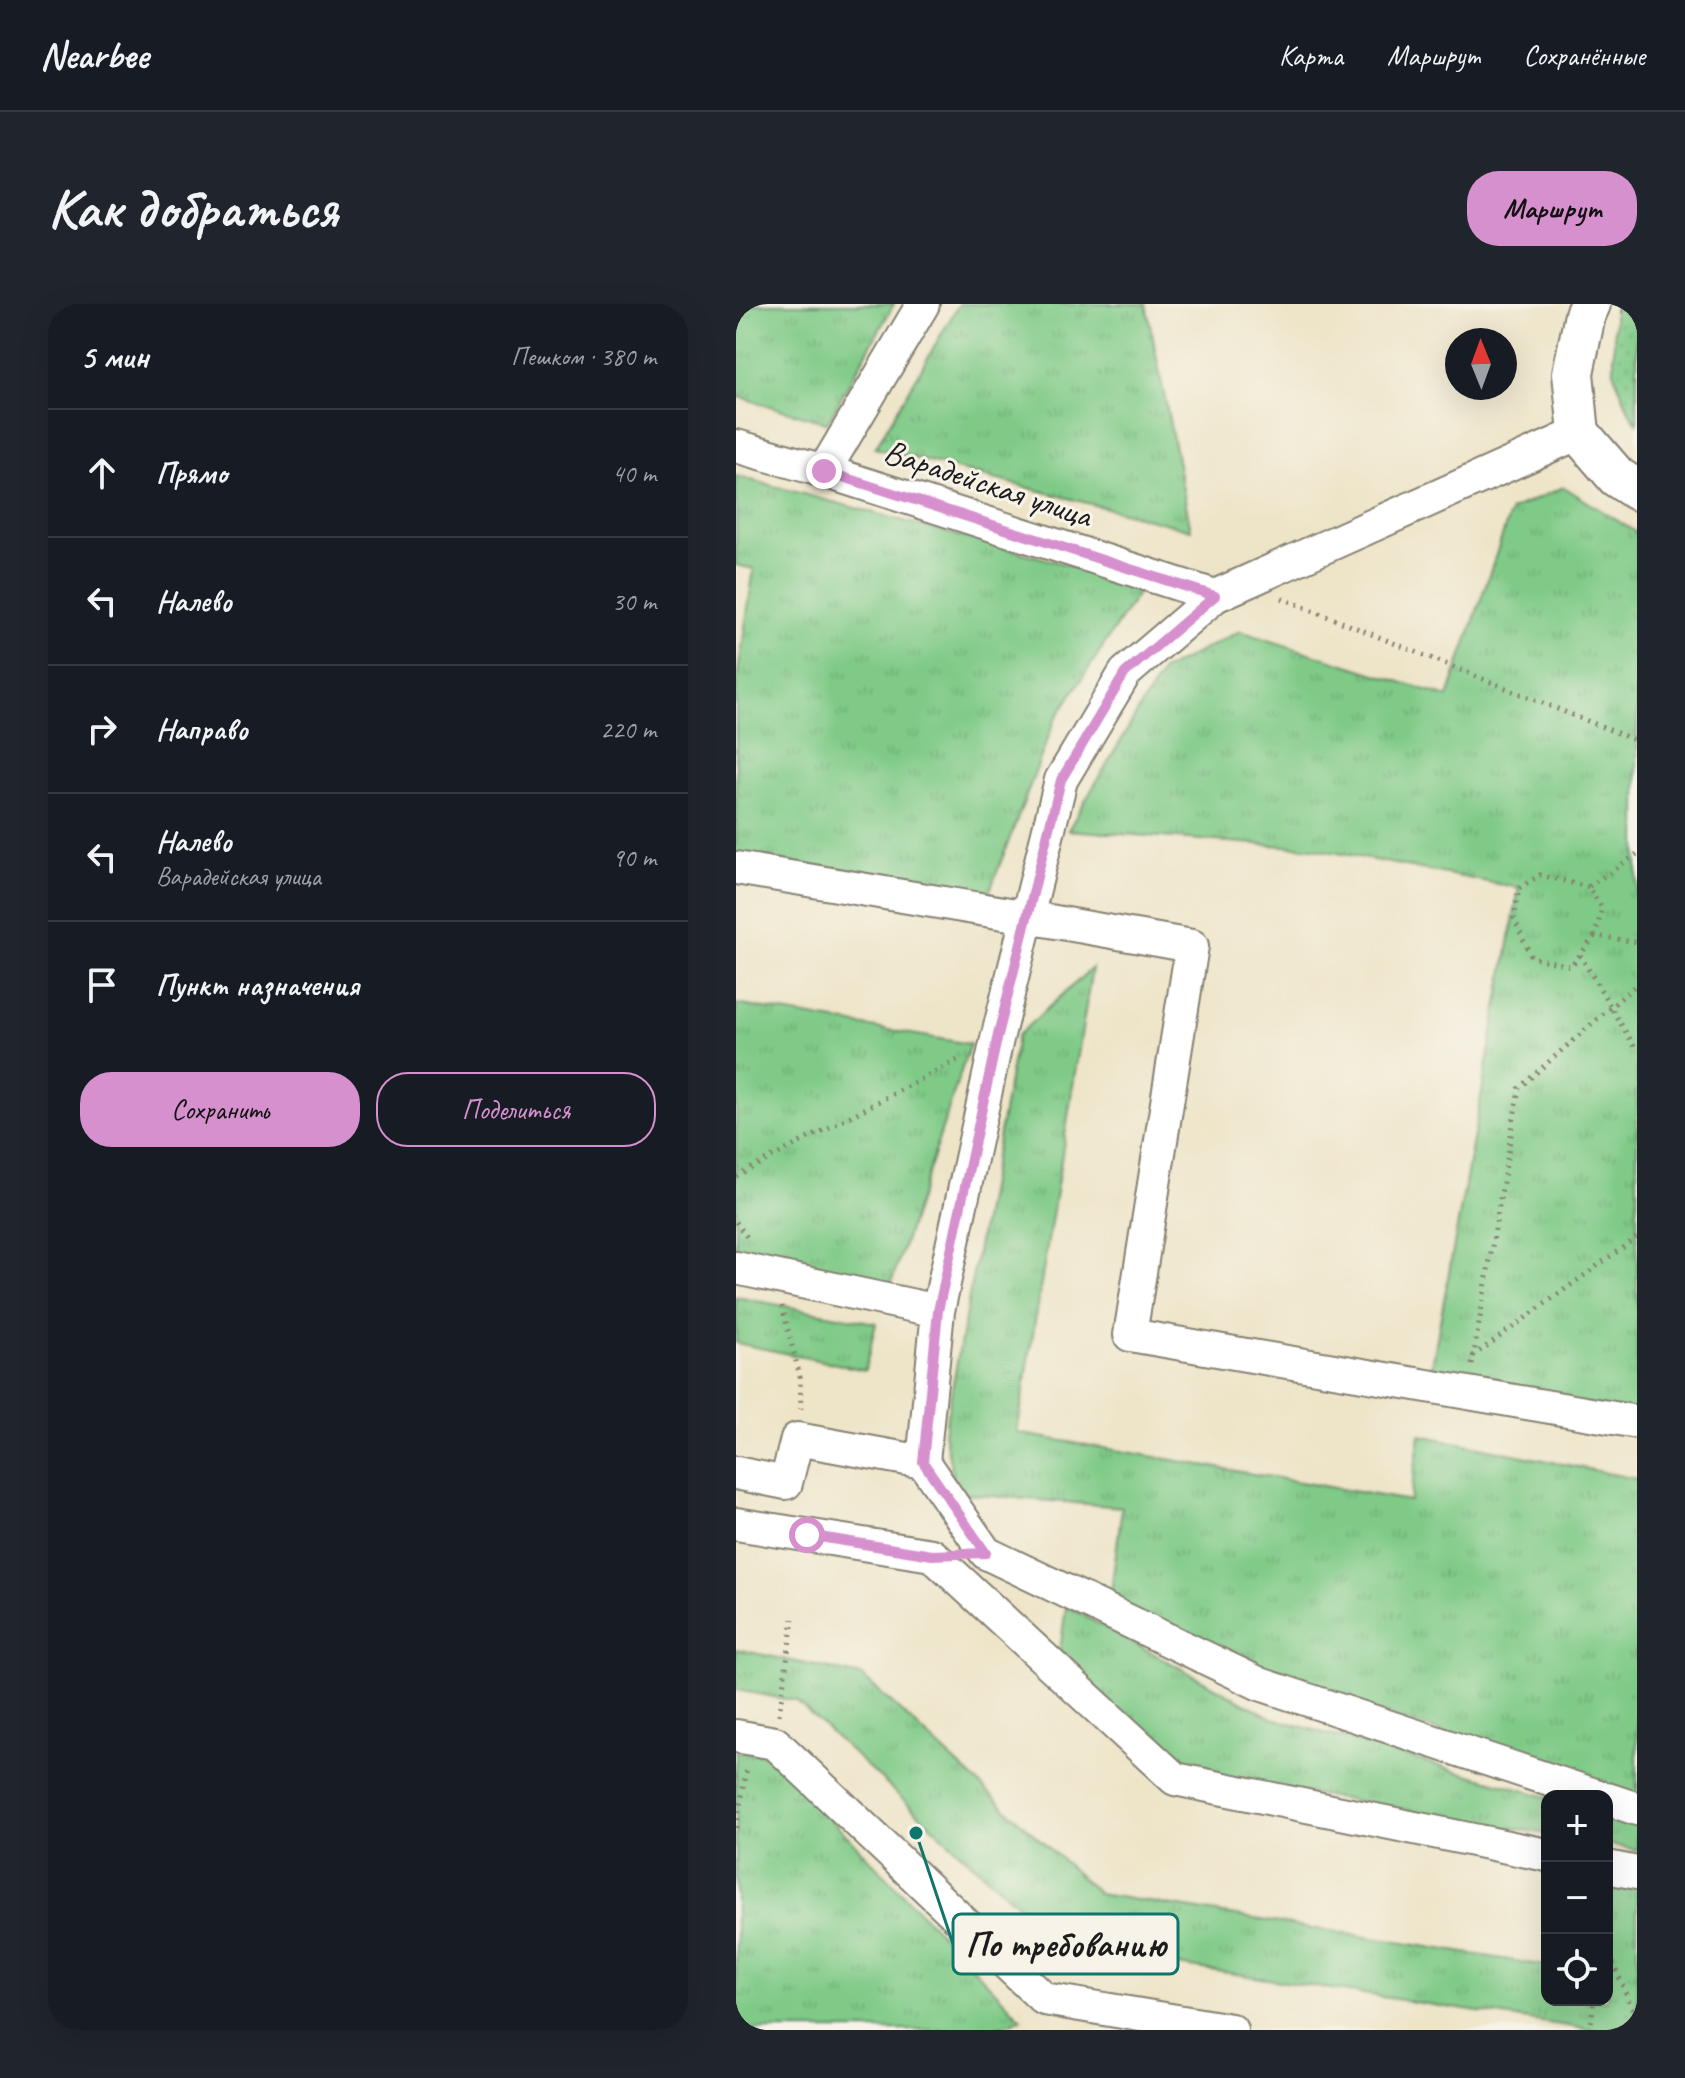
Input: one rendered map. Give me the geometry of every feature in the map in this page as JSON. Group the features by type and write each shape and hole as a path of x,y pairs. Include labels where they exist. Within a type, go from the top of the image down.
{"main road":[{"path":"1590,304 1573,373 1579,433 1617,477 1637,490"}],"street":[{"path":"824,471 923,304"},
{"path":"986,1553 923,1462 938,1311 997,1039 1061,780 1125,673 1215,596 1579,433"},
{"name":"Варадейская улица","path":"736,446 824,471 1215,596"},
{"path":"736,868 1192,946 1130,1335 1637,1422"},
{"path":"736,1268 938,1311"},
{"path":"736,1473 786,1483 797,1439 923,1462"},
{"path":"736,1524 932,1555 986,1553 1260,1684 1580,1790"},
{"path":"932,1555 1175,1779 1541,1854"},
{"path":"742,1750 775,1743 1044,1999 1231,2030"},
{"path":"1613,1801 1637,1809"},
{"path":"1613,1868 1637,1873"}],"path":[{"path":"1246,583 1637,741"},
{"path":"1588,887 1637,854"},
{"path":"1540,875 1588,887 1602,908 1595,936 1580,955 1571,966 1531,957 1514,918 1519,888 1540,875"},
{"path":"1595,936 1637,942"},
{"path":"1580,955 1637,1051"},
{"path":"1469,1394 1472,1356 1519,1088 1637,984"},
{"path":"736,1176 997,1039"},
{"path":"1472,1356 1637,1237"},
{"path":"775,1743 793,1619"},
{"path":"736,1828 742,1750"},
{"path":"1613,1962 1637,2020"},
{"path":"1590,2030 1593,2006"}],"green space":[{"path":"736,304 894,304 827,423 736,396"},
{"path":"959,304 1146,304 1191,530 875,448"},
{"path":"1616,304 1637,304 1637,423 1614,374"},
{"path":"736,476 1143,585 1055,720 989,893 736,855 736,685 754,569 736,565"},
{"path":"1564,487 1637,533 1637,1419 1429,1382 1519,888 1312,848 1068,830 1162,671 1240,631 1448,697 1511,510"},
{"path":"1092,968 1017,1433 1410,1501 1420,1435 1637,1479 1637,1794 1268,1677 1110,1600 1122,1507 956,1493 944,1432 1017,1036"},
{"path":"736,1004 970,1044 891,1284 736,1251"},
{"path":"736,1297 876,1323 865,1370 736,1343"},
{"path":"1066,1606 1272,1718 1541,1795 1541,1833 1180,1771 1059,1658"},
{"path":"736,1649 862,1676 1099,1894 1541,1965 1541,2006 1613,2006 1613,1881 1637,1885 1637,2030 1593,2030 1063,1947 796,1701 736,1690"},
{"path":"736,1750 771,1756 1022,2019 990,2030 736,2030"},
{"path":"1613,1816 1637,1827 1637,1850 1613,1845"}],"place":[{"name":"По требованию","path":"916,1833"}],"route":[{"path":"807,1535 932,1555 986,1553 923,1462 938,1311 997,1039 1061,780 1125,673 1215,596 824,471"}]}
